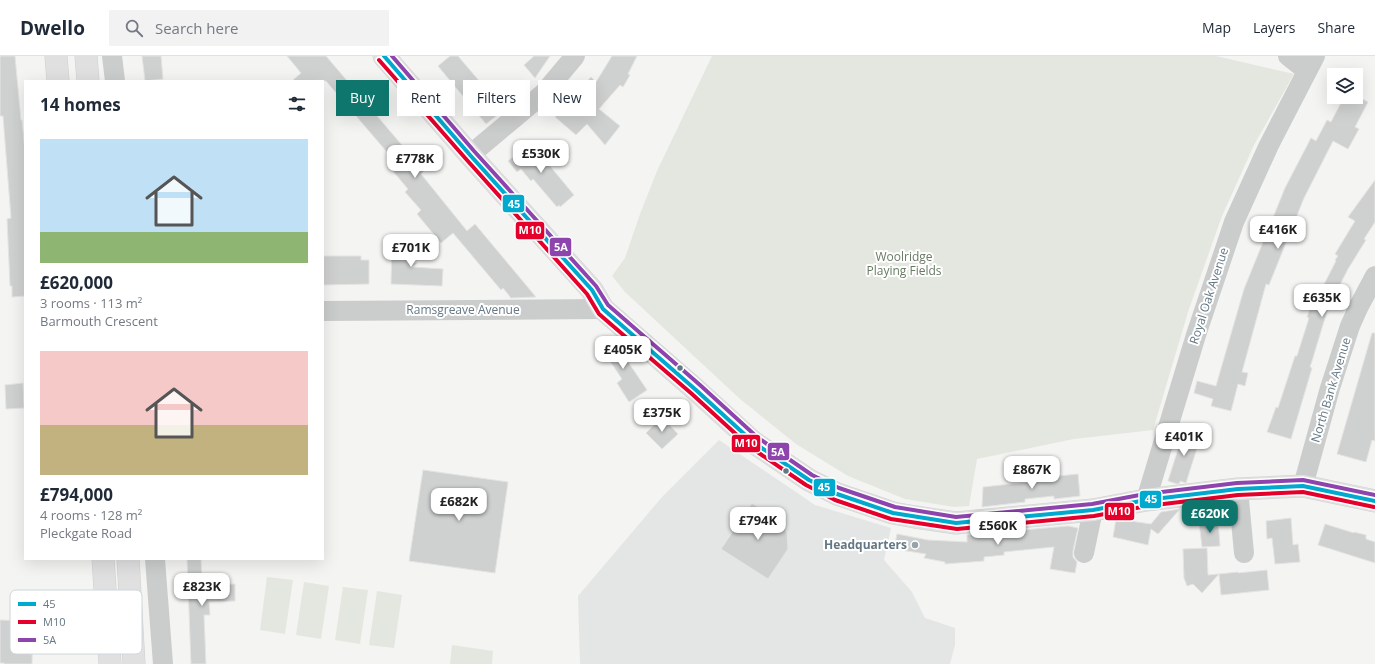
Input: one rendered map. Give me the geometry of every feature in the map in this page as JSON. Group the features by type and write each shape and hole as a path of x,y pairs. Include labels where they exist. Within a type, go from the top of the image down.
{"main road":[{"path":"56,56 58,80"},
{"path":"86,56 88,80"},
{"path":"384,56 470,155 592,290 603,309 753,442 809,480 837,494 893,513 915,518 956,522 1093,510 1146,500 1238,489 1303,486 1375,501"},
{"path":"103,560 105,590"},
{"path":"128,560 130,590"},
{"path":"109,654 110,664"},
{"path":"133,654 134,664"}],"street":[{"path":"112,56 115,80"},
{"path":"470,155 544,93 575,56"},
{"path":"1288,56 1311,63"},
{"name":"Royal Oak Avenue","path":"1146,500 1196,335 1234,222 1269,145 1311,63"},
{"name":"North Bank Avenue","path":"1303,486 1330,388 1350,326 1375,276"},
{"name":"Ramsgreave Avenue","path":"324,311 603,309"},
{"path":"1238,489 1244,553"},
{"path":"1084,553 1093,510"},
{"path":"155,560 163,664"}],"shaded area":[{"path":"719,440 815,505 891,528 884,560 912,592 925,618 955,628 955,645 950,664 580,664 578,596 662,497"}],"green space":[{"name":"Woolridge Playing Fields","path":"712,56 1216,56 1294,74 1254,145 1222,216 1188,312 1153,430 1074,439 977,459 969,506 954,507 905,499 848,476 796,444 740,399 625,292 612,276 625,258 657,171"},
{"path":"267,577 293,580 285,634 260,630"},
{"path":"304,582 329,586 321,639 296,635"},
{"path":"343,587 368,590 360,644 335,640"},
{"path":"377,591 402,595 394,648 369,645"},
{"path":"452,645 493,651 492,664 450,664"}],"building":[{"path":"0,56 15,56 24,141 24,296 12,297 12,286 10,286 7,219 11,218 3,116 0,116"},
{"path":"142,56 161,56 163,79 145,80"},
{"path":"287,56 326,56 346,80 336,80 336,93 324,80 293,80 301,73"},
{"path":"450,56 458,56 478,80 463,80 463,96 455,87 455,80 450,80 438,66"},
{"path":"534,56 550,56 535,78 524,65"},
{"path":"612,56 637,56 628,74 630,75 623,87 620,85 599,109 620,126 605,145 587,124 576,135 555,117 596,116 596,82"},
{"path":"1363,99 1368,102 1355,127 1359,129 1348,149 1333,141 1304,198 1269,285 1266,284 1242,372 1248,373 1245,386 1238,384 1231,411 1211,406 1213,399 1194,393 1197,381 1216,386 1244,289 1285,188 1311,138 1316,141 1327,120 1331,122 1340,104 1363,104"},
{"path":"356,116 377,116 424,171 421,174 467,231 475,224 536,297 511,298 503,288 501,290 453,233 441,243 417,214 421,210 405,192 408,189 387,164 393,159"},
{"path":"479,116 496,116 486,124"},
{"path":"530,142 574,195 560,207 559,205 557,207 533,179 531,181 521,169 517,172 508,161"},
{"path":"1375,180 1375,222 1364,239 1366,240 1348,269 1328,308 1310,367 1312,368 1291,439 1267,432 1276,407 1278,408 1295,356 1297,356 1309,318 1307,317 1313,299 1316,300 1336,261 1335,260 1338,256 1335,254 1355,221 1348,217"},
{"path":"392,238 407,238 407,262 417,263 412,267 443,269 442,286 391,284"},
{"path":"324,256 361,256 361,260 369,260 369,284 324,285"},
{"path":"1372,333 1375,333 1375,441 1372,440 1366,462 1337,454"},
{"path":"608,336 612,342 614,341 647,390 629,402 617,383 622,379 598,343"},
{"path":"23,383 24,408 6,409 5,385"},
{"path":"662,417 678,434 662,449 646,433"},
{"path":"1185,427 1198,432 1193,447 1197,448 1186,483 1180,481 1180,483 1177,484 1168,481"},
{"path":"423,470 508,482 495,573 409,561"},
{"path":"1078,474 1080,496 1054,499 1054,496 1025,499 1025,502 982,507 983,487 1029,482 1029,479"},
{"path":"752,503 784,524 783,527 787,533 788,549 768,579 721,549"},
{"path":"1180,509 1158,534 1151,529 1148,545 1113,537 1116,519 1151,524 1161,512"},
{"path":"1291,518 1293,545 1298,544 1300,562 1275,564 1272,538 1267,539 1266,521"},
{"path":"1218,520 1220,546 1202,547 1199,522"},
{"path":"1325,524 1366,535 1366,539 1375,542 1375,563 1318,545"},
{"path":"1068,526 1078,528 1073,551 1073,557 1077,562 1075,573 1050,569 1054,547 1004,552 1004,555 984,557 984,561 945,564 945,562 924,558 926,554 894,549 897,534 928,540 967,542 967,535"},
{"path":"1207,548 1208,575 1219,574 1202,593 1193,584 1187,586 1184,578 1183,549"},
{"path":"187,560 201,560 202,583 208,583 208,585 235,584 235,601 209,602 210,615 204,615 206,664 191,664"},
{"path":"1267,570 1269,590 1221,595 1219,574"},
{"path":"0,620 10,620 10,654 32,654 32,664 0,663"}],"transit line":[{"name":"45","path":"384,56 470,155 592,290 603,309 753,442 809,480 837,494 893,513 956,523 1093,510 1146,500 1238,489 1303,486 1375,501"},
{"name":"5A","path":"392,56 474,151 596,286 608,305 757,437 812,475 839,488 895,507 956,517 1092,504 1145,494 1237,483 1303,480 1375,495"},
{"name":"M10","path":"379,60 587,294 599,314 692,394 750,447 806,485 835,500 891,519 957,529 1094,516 1147,506 1238,495 1303,492 1374,507"}],"place":[{"name":"Headquarters","path":"915,545"}]}
